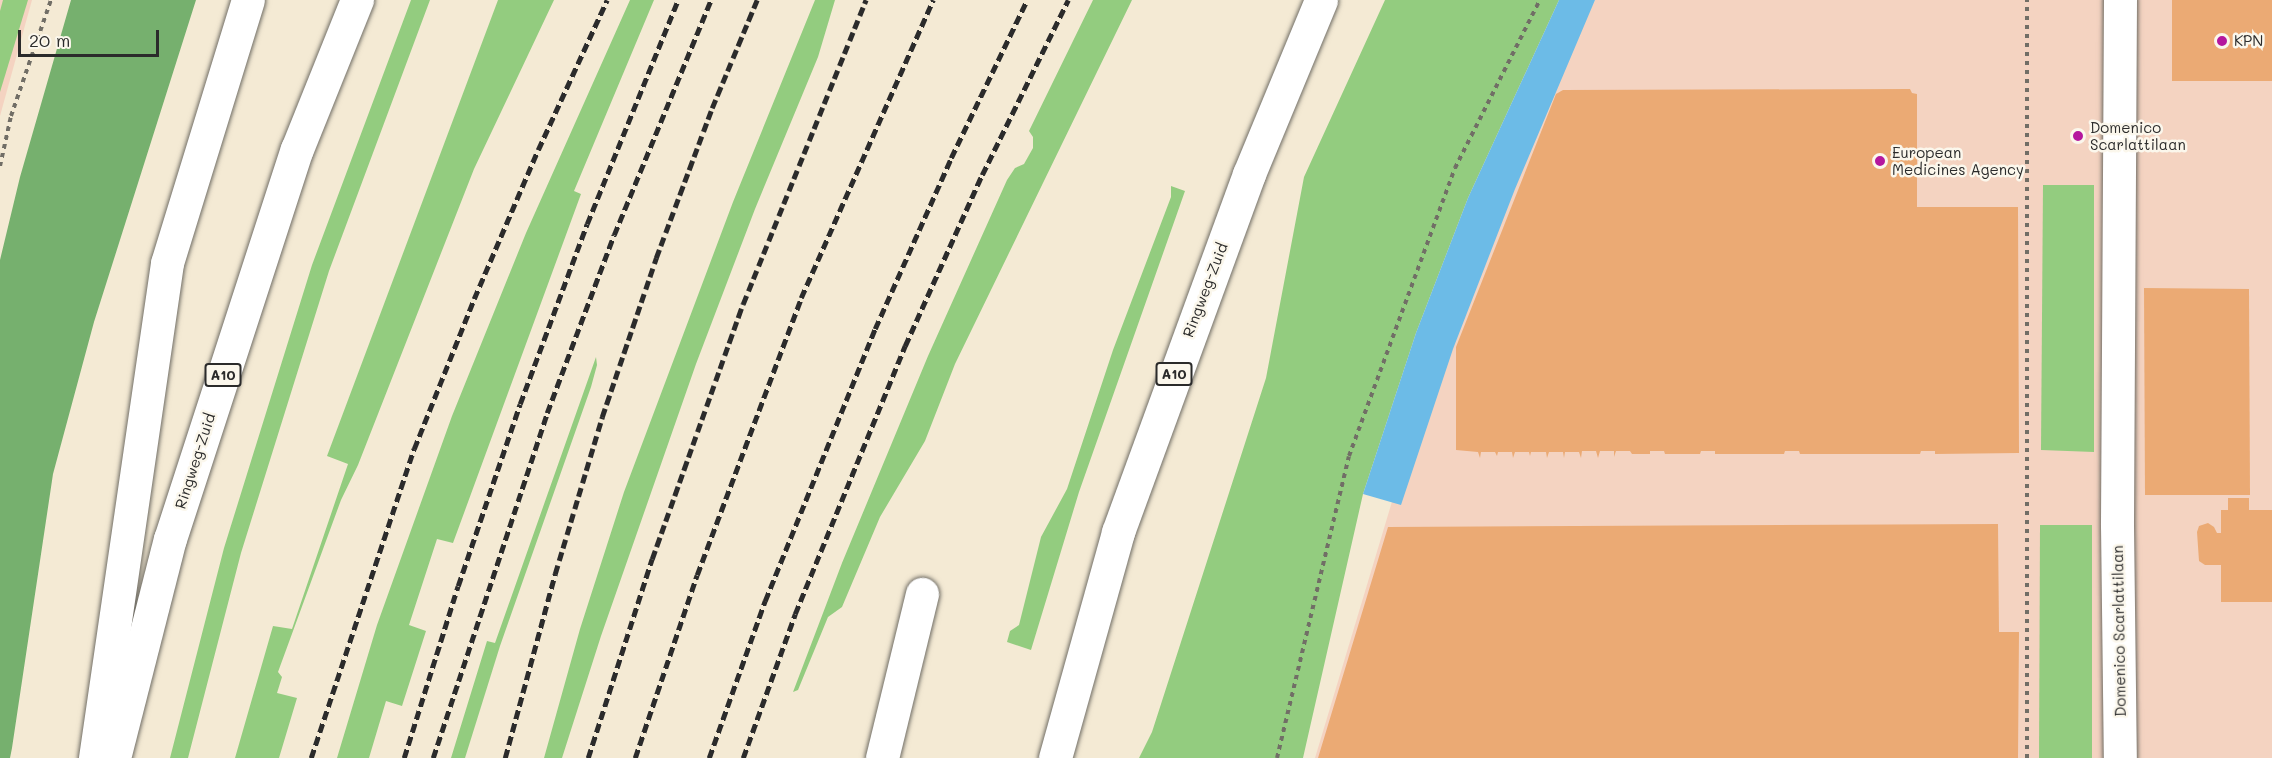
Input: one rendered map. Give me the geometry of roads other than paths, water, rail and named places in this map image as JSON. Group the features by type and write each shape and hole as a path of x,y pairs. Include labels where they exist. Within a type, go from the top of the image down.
{"main road":[{"path":"95,758 166,263 248,0"},
{"name":"Ringweg-Zuid","path":"114,758 170,539 297,149 357,0"},
{"name":"Ringweg-Zuid","path":"1055,758 1118,532 1249,174 1321,0"},
{"name":"Domenico Scarlattilaan","path":"2120,0 2117,525 2120,758"},
{"path":"882,758 922,594"}],"water":[{"path":"1559,0 1595,0 1515,189 1453,349 1401,505 1363,494 1416,333 1468,198"}],"railway":[{"path":"311,758 414,449 474,299 538,150 607,0"},
{"path":"404,758 458,586 520,404 587,224 678,0"},
{"path":"433,758 547,413 614,235 711,0"},
{"path":"505,758 555,574 602,417 656,258 712,108 757,0"},
{"path":"588,758 652,559 743,304 866,0"},
{"path":"635,758 697,575 801,298 933,0"},
{"path":"709,758 765,601 875,329 951,158 1027,0"},
{"path":"743,758 795,614 905,346 982,175 1068,0"}],"place":[{"name":"KPN","path":"2222,41"},
{"name":"Domenico Scarlattilaan","path":"2078,136"},
{"name":"European Medicines Agency","path":"1880,161"}]}
